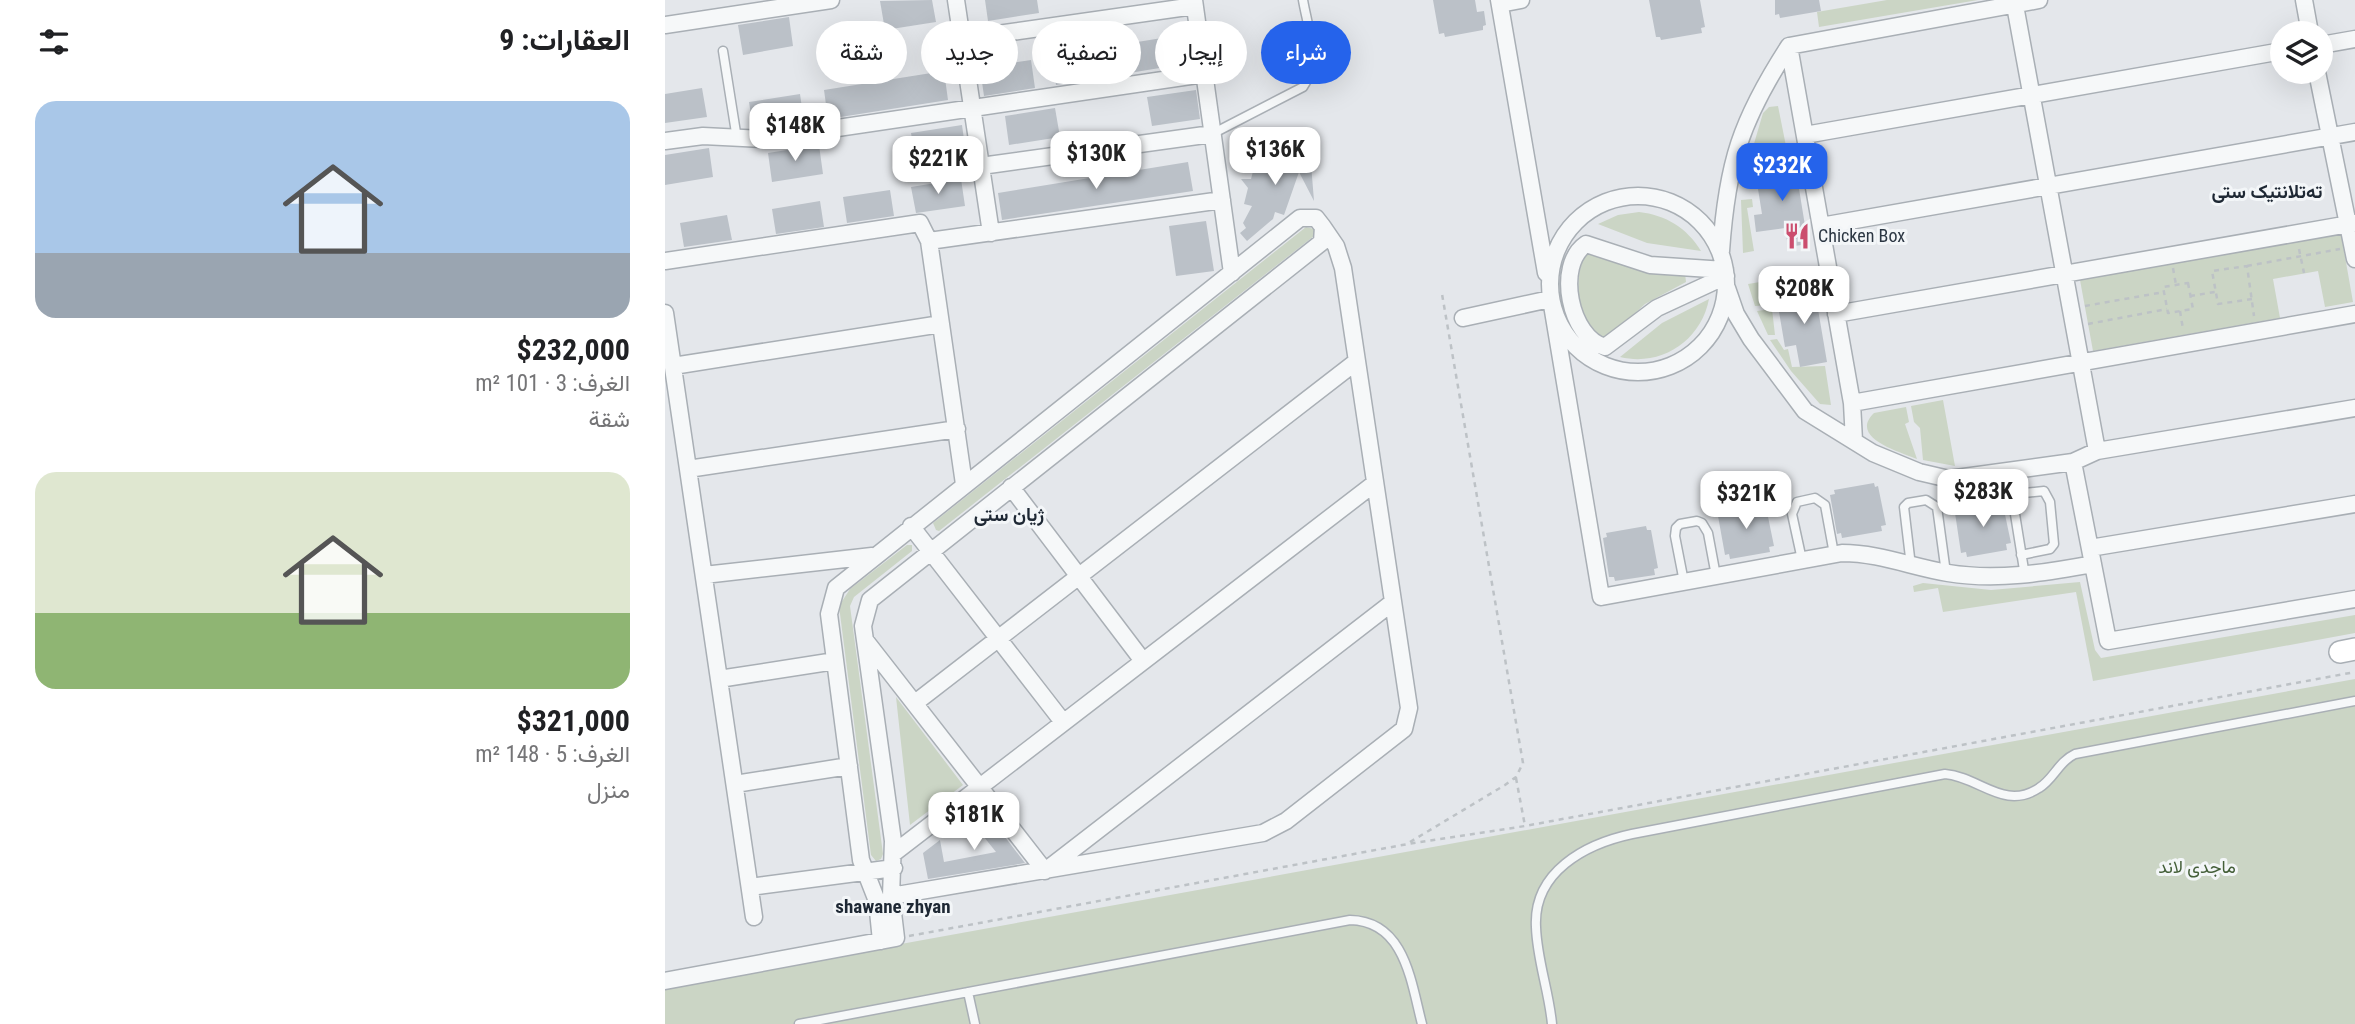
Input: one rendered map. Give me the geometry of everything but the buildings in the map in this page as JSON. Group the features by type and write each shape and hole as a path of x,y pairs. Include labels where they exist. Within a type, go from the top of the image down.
{"street":[{"path":"665,25 831,0"},
{"path":"956,0 959,21"},
{"path":"1521,0 1499,2 1601,597 1834,554 1869,553 1911,566 1973,577 2025,576 2091,556 2355,504"},
{"path":"2039,0 2014,2 1789,46 1761,89 1738,140 1724,206 1721,252 1726,278 1744,327 1805,411 1893,462 1949,479 2073,462 2097,451 2355,408"},
{"path":"2304,0 2308,21"},
{"path":"2014,2 2097,451"},
{"path":"1018,30 1194,3 1197,21"},
{"path":"2333,43 2355,38"},
{"path":"1789,46 1852,403 1854,441"},
{"path":"1805,135 2270,53"},
{"path":"665,141 703,136 763,139 1155,81"},
{"path":"969,84 991,233"},
{"path":"1205,84 1232,273"},
{"path":"2319,84 2352,224 2349,254"},
{"path":"1821,226 2355,132"},
{"path":"981,166 1212,134"},
{"path":"1721,252 1712,236 1696,218 1674,204 1649,197 1622,197 1597,206 1576,221 1560,242 1551,266 1551,299 1561,328 1576,347 1601,365 1625,371 1649,372 1678,363 1703,344 1723,320 1733,319 1744,327"},
{"path":"929,241 1221,200"},
{"path":"1696,218 1715,218 1724,206"},
{"path":"888,939 877,901 864,872 829,614 832,596 842,581 1300,218 1316,218 1340,257 1409,713 1407,724 1397,737 1286,821 1263,833 891,896"},
{"path":"665,261 913,222 924,227 929,241 964,484"},
{"path":"1836,314 2352,224"},
{"path":"888,939 894,861 864,639 863,616 870,600 1322,242 1323,227"},
{"path":"1586,244 1650,265 1726,278 1657,308 1605,347 1585,331 1571,299 1573,265 1586,244"},
{"path":"1716,327 1726,278"},
{"path":"1463,318 1551,299"},
{"path":"665,313 754,917"},
{"path":"1852,403 2355,314"},
{"path":"673,366 941,324"},
{"path":"915,704 1357,362"},
{"path":"688,469 957,429"},
{"path":"2073,462 2108,641 2355,599"},
{"path":"750,887 864,872 894,861 980,787 1375,483"},
{"path":"1011,487 1143,661"},
{"path":"911,526 1063,722"},
{"path":"703,575 873,556"},
{"path":"1045,871 1393,602"},
{"path":"864,639 1045,871"},
{"path":"719,679 835,661"},
{"path":"734,784 849,766"},
{"path":"665,981 888,939"}],"lane":[{"path":"1212,134 1303,87 1311,76 1314,62 1303,0"},
{"path":"723,51 737,139"},
{"path":"2021,555 2050,549 2054,544 2050,502 2044,491 2024,493 2014,500 2021,555 2025,576"},
{"path":"1802,560 1792,514 1797,502 1803,500 1815,498 1825,505 1834,554"},
{"path":"1911,566 1904,507 1907,503 1926,500 1937,507 1946,573"},
{"path":"1684,582 1675,536 1676,528 1687,522 1697,521 1706,528 1716,576"},
{"path":"1552,1024 1536,930 1537,908 1544,888 1556,871 1595,845 1632,834 1945,774 1965,777 2003,796 2021,796 2043,785 2059,765 2075,754 2355,701"},
{"path":"799,1024 1339,921 1363,920 1382,929 1400,949 1422,1024"},
{"path":"968,992 975,1024"}],"path":[{"path":"2252,299 2218,304 2213,271 2301,256 2349,254"},
{"path":"2301,256 2304,273"},
{"path":"2173,264 2176,285"},
{"path":"2247,266 2255,322"},
{"path":"2188,283 2193,309 2168,313 2164,292 2163,287 2188,283"},
{"path":"2085,306 2164,292"},
{"path":"2190,296 2216,292"},
{"path":"1408,844 1516,777 1523,763 1442,295"},
{"path":"2088,324 2167,309"},
{"path":"2180,311 2184,335"},
{"path":"888,939 1408,844 1525,827 2355,672"},
{"path":"1516,777 1525,827"}],"green space":[{"path":"1887,0 1978,0 1819,27 1817,12"},
{"path":"1778,106 1787,151 1753,156 1755,171 1746,171 1763,113 1769,107"},
{"path":"1752,199 1753,207 1747,208 1754,251 1743,253 1741,200"},
{"path":"1639,212 1658,216 1675,224 1701,251 1647,243 1598,224 1618,215"},
{"path":"1306,227 1314,229 1314,236 939,531 936,530 933,523"},
{"path":"2341,234 2353,302 2325,307 2318,271 2273,279 2280,318 2093,351 2080,280"},
{"path":"1587,249 1685,273 1686,282 1645,304 1605,341 1587,322 1579,299 1579,274"},
{"path":"1760,282 1763,298 1769,297 1770,305 1755,306 1748,284"},
{"path":"1709,299 1705,314 1697,327 1677,348 1650,358 1620,357 1662,323"},
{"path":"1772,309 1775,335 1768,335 1757,311"},
{"path":"1777,339 1784,350 1788,349 1792,367 1825,366 1831,405 1820,404 1791,371 1770,340"},
{"path":"1943,400 1955,466 1923,460 1920,428 1914,422 1911,406"},
{"path":"1906,407 1909,422 1905,424 1917,459 1880,443 1867,430 1868,422 1874,413"},
{"path":"907,545 912,545 912,551 854,597 850,606 883,854 881,859 876,861 871,855 839,606 850,589"},
{"path":"2080,582 2095,650 2101,658 2355,615 2355,633 2093,681 2076,592 1943,612 1938,588 1914,592 1913,586 1923,583 1991,590"},
{"name":"ماجدی لاند","path":"2355,679 2355,1024 665,1024 665,987"},
{"path":"896,697 963,785 910,825"}],"place":[{"name":"Chicken Box","path":"1797,236"}],"district":[{"name":"تەتلانتیک ستی","path":"2267,191"},
{"name":"ژیان ستی","path":"1009,514"},
{"name":"shawane zhyan","path":"893,906"}]}
